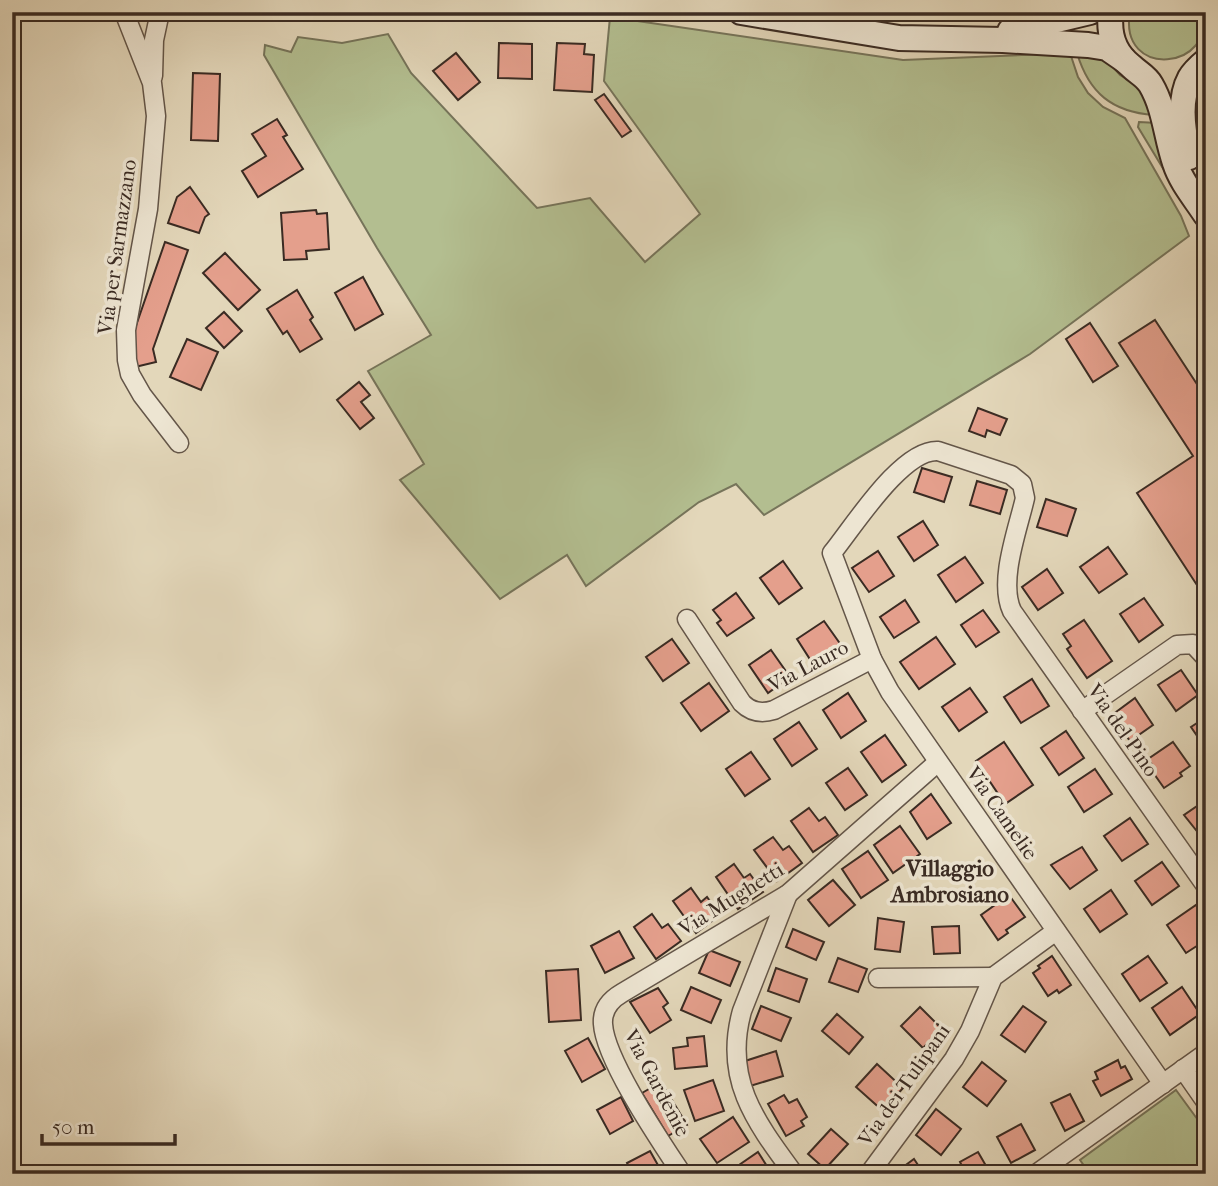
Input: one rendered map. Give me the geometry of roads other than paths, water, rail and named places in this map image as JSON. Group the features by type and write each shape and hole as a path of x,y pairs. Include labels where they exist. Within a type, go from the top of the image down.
{"street":[{"path":"741,12 881,36 1097,46 1112,50 1148,80 1157,97 1177,169 1203,210"},
{"path":"975,39 1090,12"},
{"path":"1111,12 1112,37 1131,66 1158,78 1173,78 1190,73 1204,63"},
{"path":"128,19 137,37 146,38 158,18"},
{"path":"152,83 158,18"},
{"path":"128,19 152,83"},
{"path":"1203,210 1193,186 1183,108 1189,79 1204,63"},
{"name":"Via per Sarmazzano","path":"152,83 156,116 150,193 130,302 125,347 128,366 136,387 179,443"},
{"name":"Via Camelie","path":"1007,599 1007,579 1025,498 1022,484 1011,474 938,451 919,454 903,466 832,553 872,659 885,684 1163,1084"},
{"name":"Via del Pino","path":"1007,599 1015,616 1082,711 1203,876"},
{"name":"Via Lauro","path":"687,619 742,703 748,709 759,712 770,712 872,659"},
{"path":"1082,711 1177,645 1187,643 1197,647 1206,658"},
{"name":"Via Mughetti","path":"605,1010 612,1000 622,993 788,894 938,762"},
{"path":"788,894 746,1001 737,1031 735,1056 737,1073 746,1098 794,1174"},
{"path":"878,978 993,977 1056,931"},
{"name":"Via dei Tulipani","path":"868,1174 954,1059 970,1031 993,977"},
{"name":"Via Gardenie","path":"605,1010 604,1029 614,1057 682,1174"},
{"path":"1037,1174 1206,1053"},
{"path":"1183,1069 1206,1102"}],"district":[{"name":"Villaggio Ambrosiano","path":"950,881"}]}
